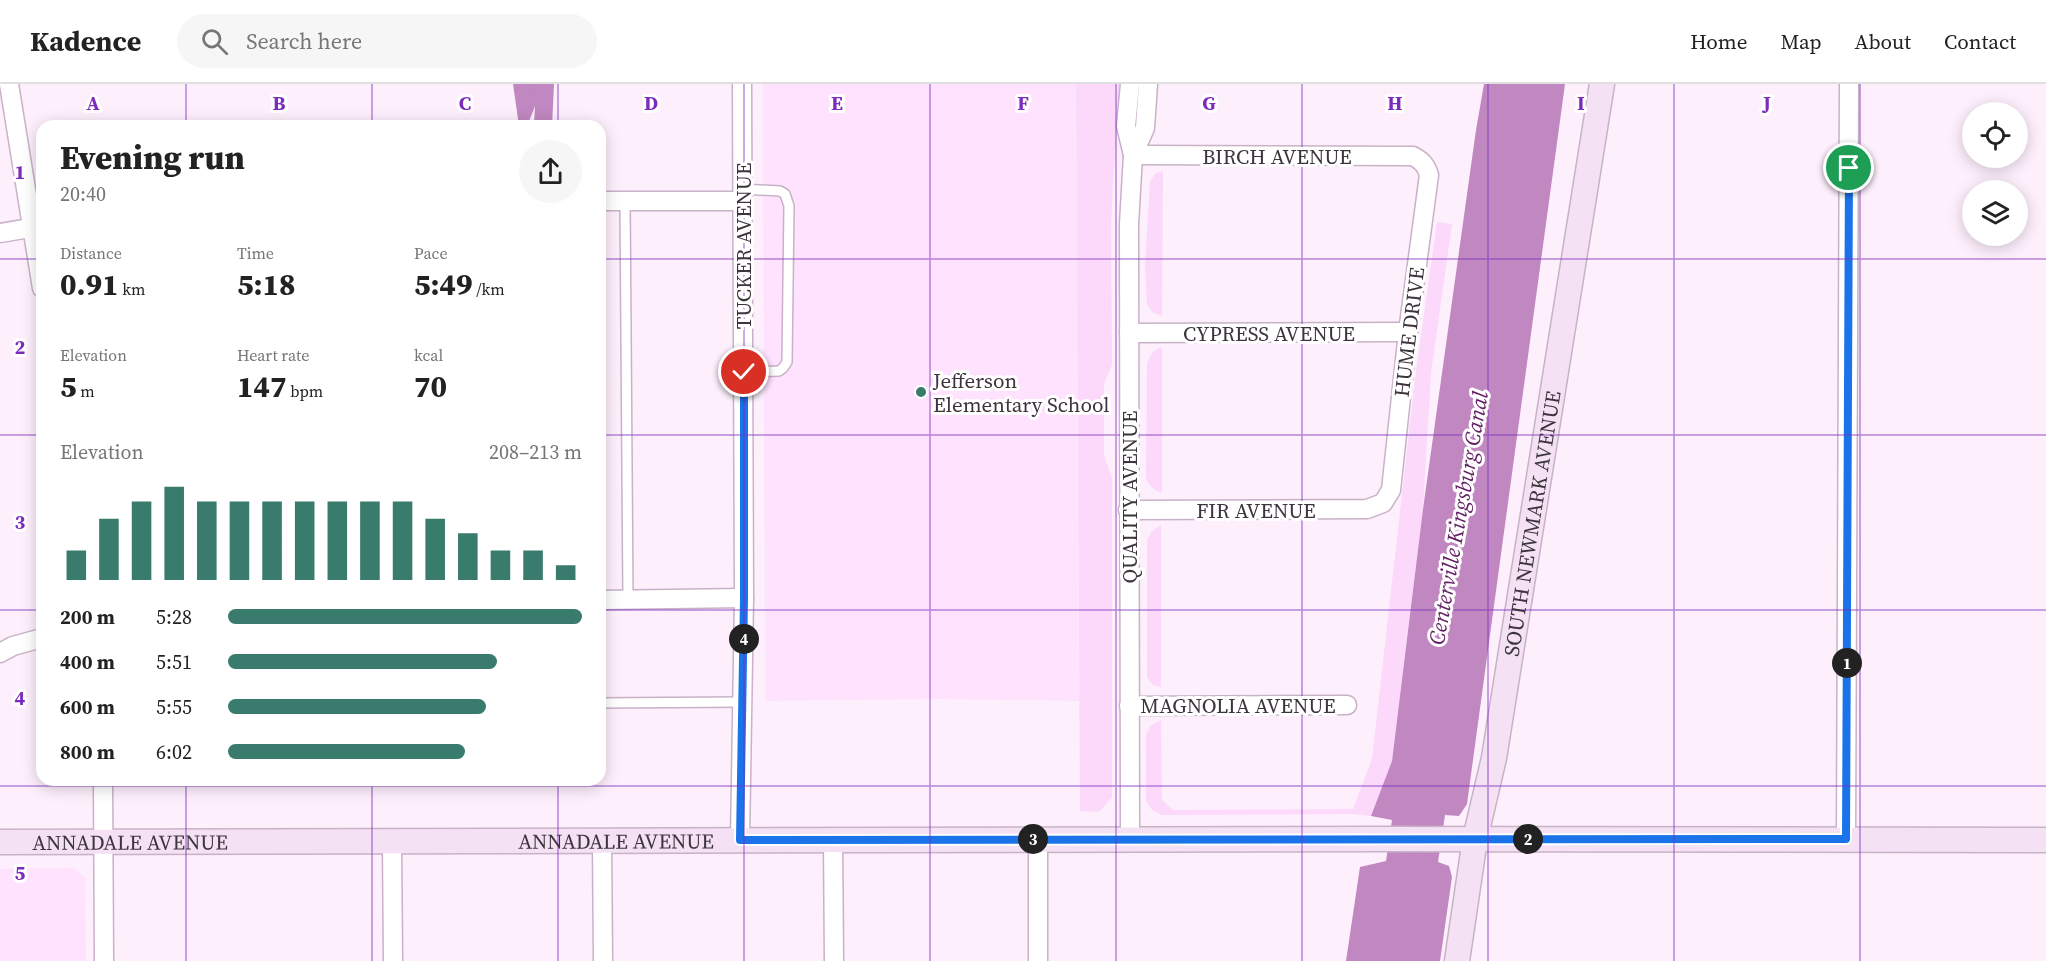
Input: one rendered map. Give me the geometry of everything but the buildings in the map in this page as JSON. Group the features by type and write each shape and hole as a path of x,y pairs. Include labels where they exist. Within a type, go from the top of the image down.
{"street":[{"path":"9,84 36,222"},
{"name":"TUCKER AVENUE","path":"740,840 741,702 744,681 742,84"},
{"name":"QUALITY AVENUE","path":"1130,84 1126,126 1133,155 1129,224 1130,839"},
{"name":"QUALITY AVENUE","path":"1133,155 1145,128 1148,84"},
{"name":"SOUTH NEWMARK AVENUE","path":"1457,961 1475,839 1494,758 1602,84"},
{"path":"1846,839 1850,84"},
{"name":"BIRCH AVENUE","path":"1133,155 1413,156 1421,161"},
{"name":"HUME DRIVE","path":"1383,503 1390,490 1429,174 1421,161"},
{"path":"606,201 742,195"},
{"path":"0,233 36,227"},
{"name":"CYPRESS AVENUE","path":"1129,333 1408,332"},
{"name":"FIR AVENUE","path":"1128,510 1367,509 1383,503"},
{"path":"606,600 744,598"},
{"path":"0,653 13,646 36,640"},
{"name":"MAGNOLIA AVENUE","path":"1129,706 1347,705"},
{"path":"103,786 104,961"},
{"path":"1038,839 1038,961"},
{"name":"ANNADALE AVENUE","path":"0,842 1038,839 2046,840"},
{"path":"602,840 603,961"},
{"path":"833,840 834,961"},
{"path":"392,841 393,961"}],"lane":[{"path":"742,195 780,191 786,194 789,206 787,362 779,371 744,372"},
{"path":"625,201 628,599"},
{"path":"606,703 741,702"}],"shaded area":[{"name":"Jefferson Elementary School","path":"763,84 1076,84 1079,701 939,699 765,701"},
{"path":"1076,84 1121,84 1111,229 1112,365 1104,384 1104,455 1112,478 1112,797 1099,812 1080,811"},
{"path":"1163,171 1162,316 1152,312 1147,304 1145,267 1150,181 1156,173"},
{"path":"1437,222 1452,224 1431,373 1423,509 1392,761 1371,816 1353,814 1162,815 1152,810 1146,800 1146,735 1151,725 1161,720 1162,800 1173,810 1353,809 1372,759 1416,371"},
{"path":"1162,347 1162,493 1152,488 1146,478 1147,364 1152,353"},
{"path":"1161,525 1161,687 1153,685 1147,677 1147,540 1152,531"},
{"path":"74,868 85,878 86,961 0,961 0,869"}],"water":[{"path":"513,84 544,84 529,120 518,120"},
{"name":"Centerville Kingsburg Canal","path":"1484,84 1565,84 1467,804 1459,816 1445,815 1438,862 1449,866 1452,877 1440,961 1346,961 1360,867 1386,861 1392,820 1371,816 1392,761 1423,509"}],"waterway":[{"path":"543,120 545,84"}],"place":[{"name":"Jefferson Elementary School","path":"921,392"}],"route":[{"path":"744,372 744,681 741,702 740,840 1846,839 1849,168"}]}
